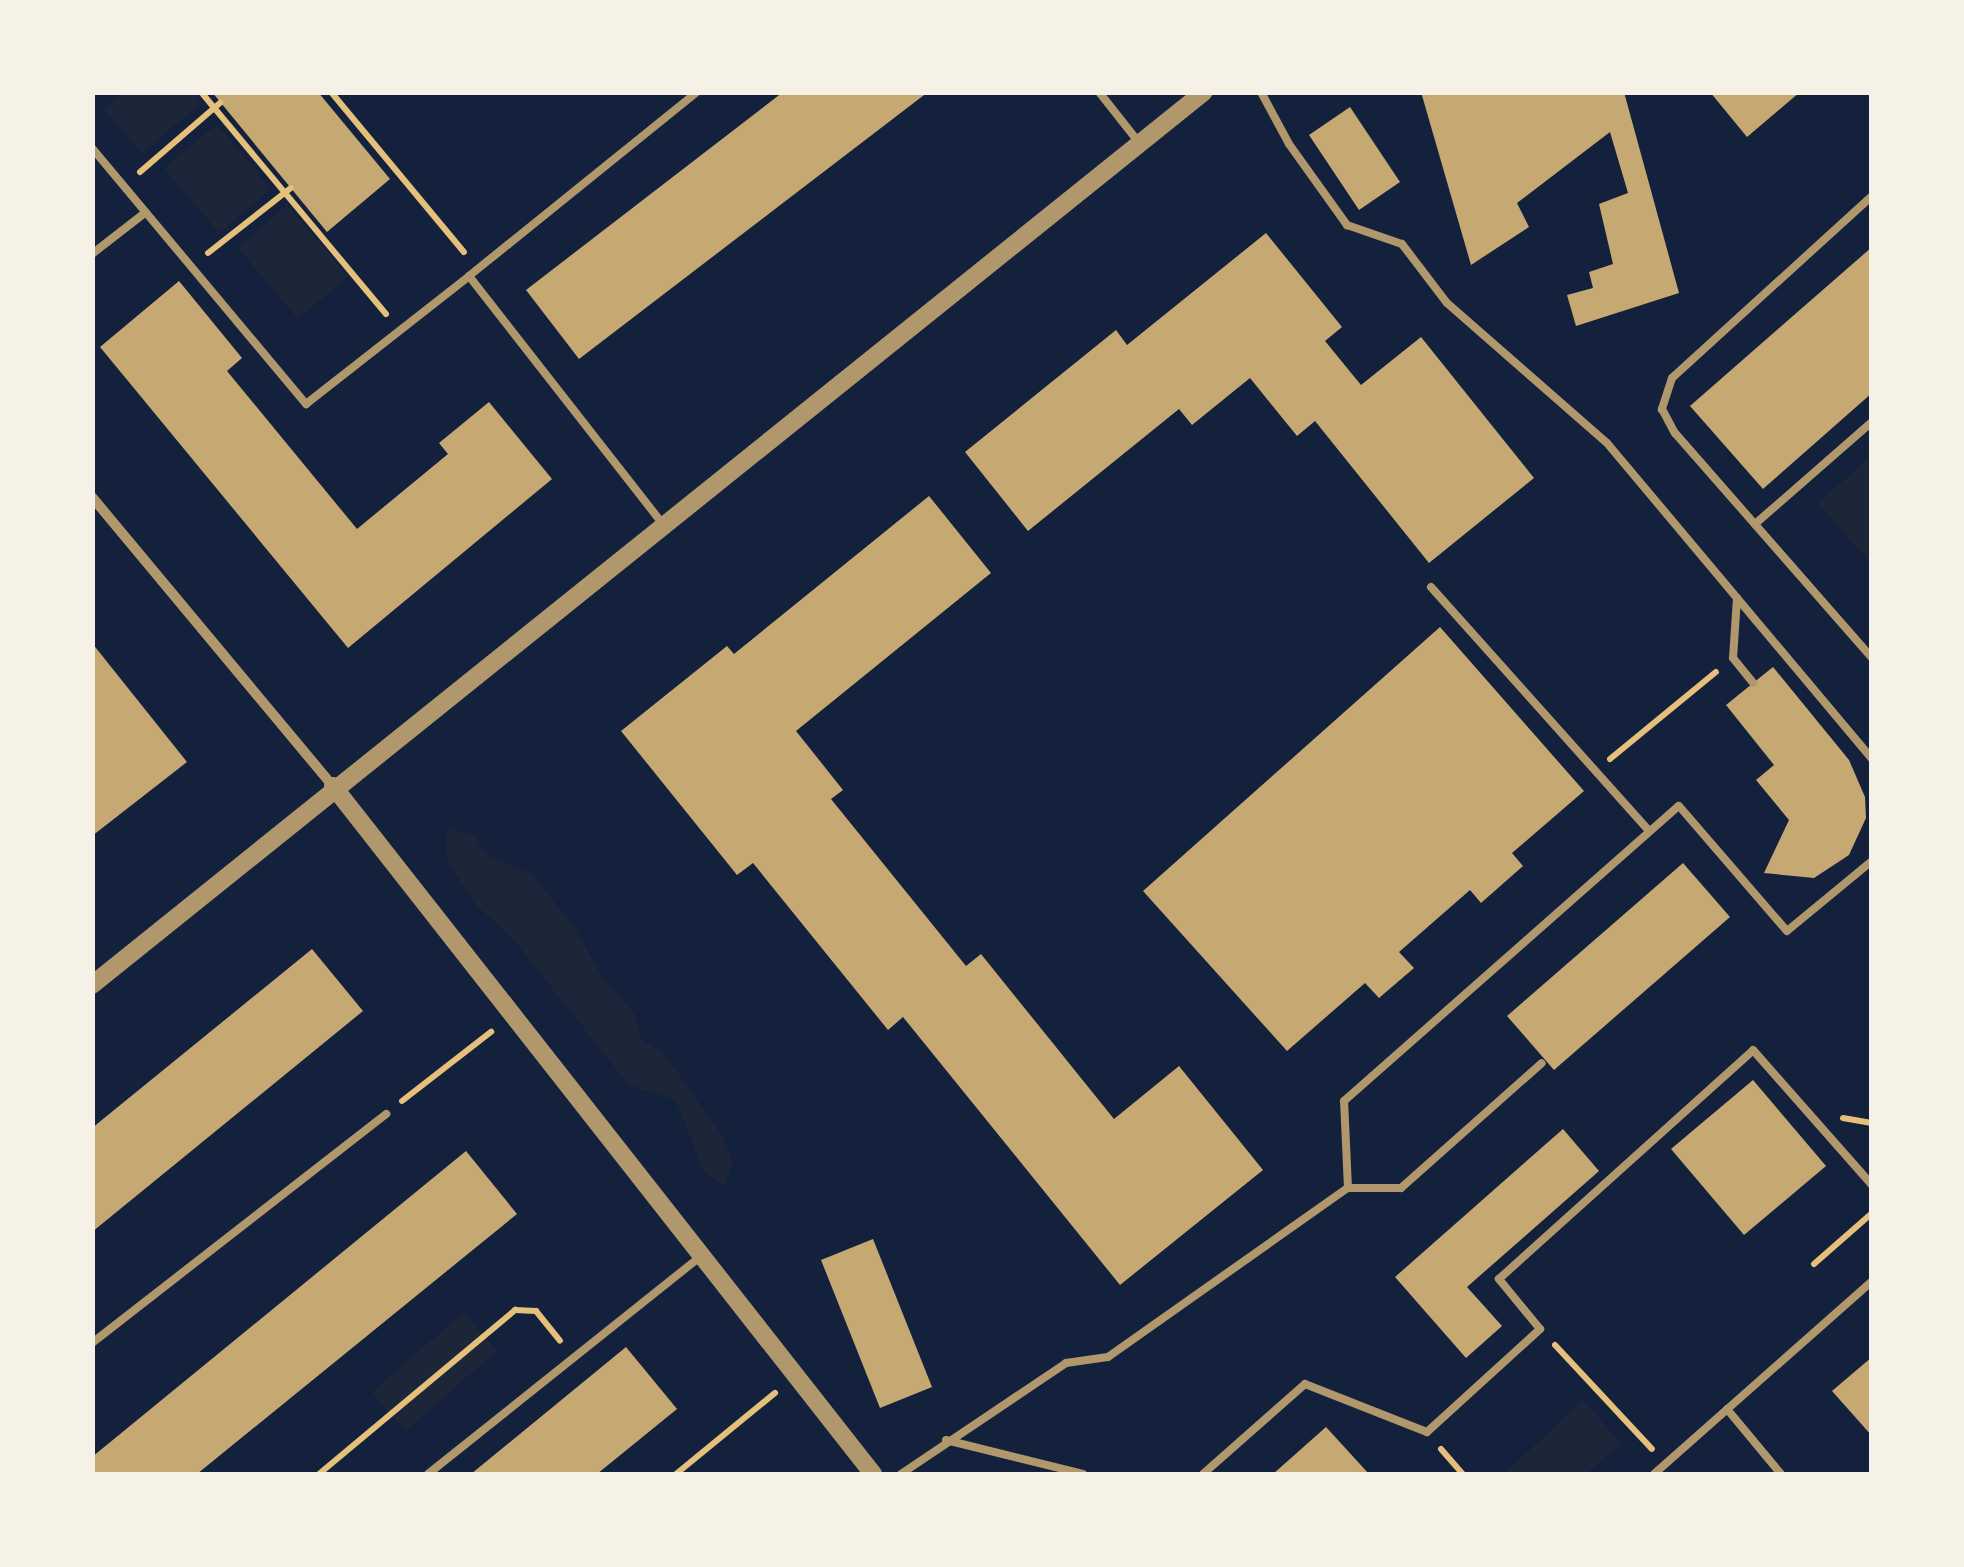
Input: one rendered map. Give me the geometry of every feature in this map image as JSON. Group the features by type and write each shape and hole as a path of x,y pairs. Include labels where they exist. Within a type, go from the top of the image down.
{"street":[{"path":"92,985 333,786 1204,92"},
{"path":"92,497 333,786 873,1474"}],"lane":[{"path":"92,148 306,404 697,92"},
{"path":"1099,92 1140,144"},
{"path":"1262,92 1288,144 1347,225 1402,244 1447,304 1607,443 1872,759"},
{"path":"1872,196 1665,389 1666,420 1872,658"},
{"path":"92,254 146,212"},
{"path":"469,276 664,525"},
{"path":"1755,524 1872,422"},
{"path":"1431,587 1649,831"},
{"path":"1737,598 1732,658 1753,683"},
{"path":"1348,1188 1344,1101 1680,806 1787,930 1872,861"},
{"path":"1203,1474 1305,1384 1427,1432 1540,1329 1500,1279 1753,1050 1872,1185"},
{"path":"901,1474 946,1440 1066,1363 1108,1357 1348,1188 1402,1188 1542,1063"},
{"path":"92,1343 386,1114"},
{"path":"428,1474 702,1255"},
{"path":"1654,1474 1872,1281"},
{"path":"1727,1409 1781,1474"},
{"path":"946,1440 1083,1474"}],"path":[{"path":"202,92 288,191 400,331"},
{"path":"334,95 477,268"},
{"path":"124,186 217,106"},
{"path":"191,266 288,191"},
{"path":"1596,772 1732,658"},
{"path":"386,1114 514,1014"},
{"path":"1814,1264 1872,1213"},
{"path":"319,1474 515,1310 536,1311 573,1358"},
{"path":"1540,1329 1666,1464"},
{"path":"676,1474 797,1375"},
{"path":"1427,1432 1463,1474"}],"shaded area":[{"path":"123,93 194,93 202,102 142,153 104,109"},
{"path":"217,124 271,189 219,233 164,168"},
{"path":"287,205 348,276 298,319 238,248"},
{"path":"1871,456 1871,564 1818,503"},
{"path":"447,828 473,834 487,855 532,874 576,930 602,977 634,1013 642,1040 664,1053 723,1137 733,1162 725,1186 704,1172 676,1100 629,1085 513,939 476,905 447,861"},
{"path":"464,1312 497,1351 405,1431 372,1392"},
{"path":"1583,1400 1621,1443 1586,1474 1504,1474"}],"building":[{"path":"212,92 318,92 390,179 327,232"},
{"path":"783,92 928,92 579,359 526,290"},
{"path":"1421,92 1624,92 1679,293 1576,326 1567,295 1593,288 1589,272 1613,264 1599,204 1628,193 1610,132 1517,203 1529,227 1471,265"},
{"path":"1710,92 1800,92 1747,137"},
{"path":"1350,107 1400,182 1359,210 1309,135"},
{"path":"1266,233 1342,327 1325,341 1361,385 1421,337 1534,478 1429,563 1315,421 1297,436 1250,378 1192,425 1179,409 1028,531 965,452 1116,330 1127,345"},
{"path":"1872,247 1872,393 1763,489 1690,406"},
{"path":"179,281 242,358 227,371 357,529 448,454 439,443 489,402 552,479 348,648 100,347"},
{"path":"929,496 991,573 796,731 843,790 831,799 966,966 981,954 1114,1119 1179,1066 1263,1170 1120,1285 903,1017 888,1030 753,863 737,875 621,731 727,646 734,654"},
{"path":"1440,627 1584,791 1512,853 1523,866 1481,903 1470,890 1399,952 1414,968 1379,998 1365,983 1287,1051 1143,891"},
{"path":"92,643 187,762 92,836"},
{"path":"1773,667 1849,760 1865,797 1866,818 1849,855 1814,878 1764,873 1789,820 1756,780 1774,765 1726,705"},
{"path":"1683,863 1730,917 1554,1070 1507,1016"},
{"path":"312,949 363,1011 92,1232 92,1128"},
{"path":"1753,1080 1826,1166 1744,1235 1671,1149"},
{"path":"1563,1129 1599,1171 1467,1287 1502,1326 1466,1358 1395,1277"},
{"path":"466,1151 517,1214 197,1474 92,1474 92,1457"},
{"path":"873,1239 932,1387 880,1408 821,1260"},
{"path":"626,1347 677,1409 597,1474 471,1474"},
{"path":"1872,1357 1872,1436 1832,1391"},
{"path":"1326,1427 1369,1474 1273,1474"}]}
